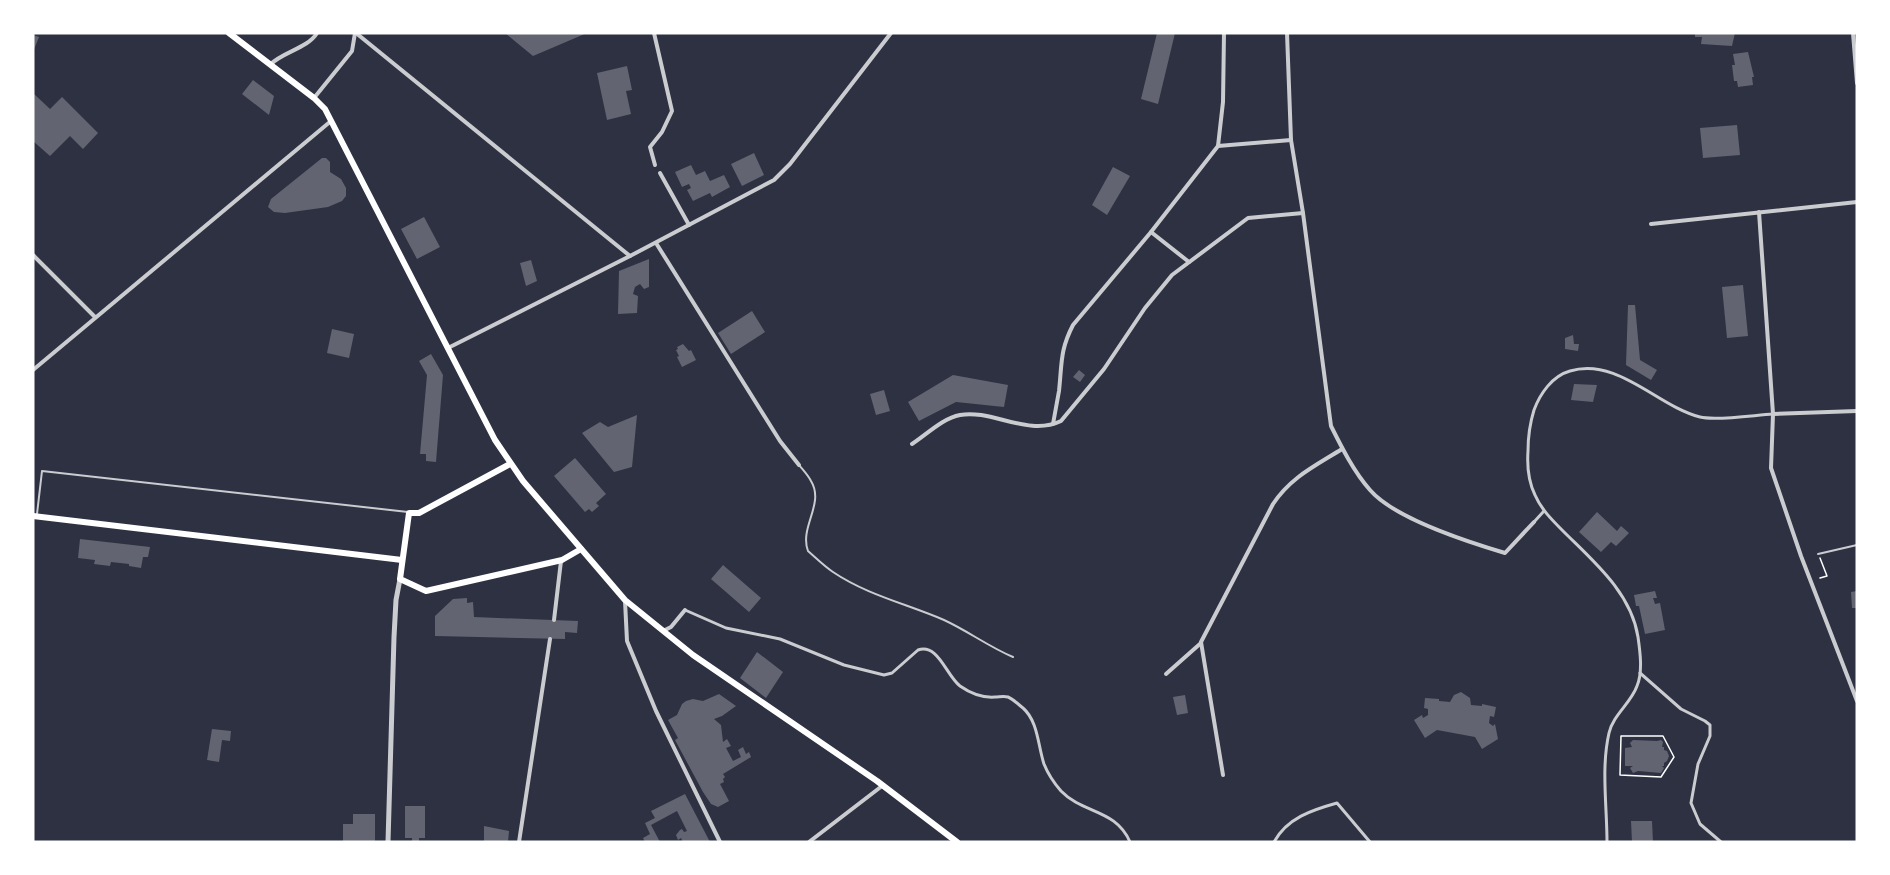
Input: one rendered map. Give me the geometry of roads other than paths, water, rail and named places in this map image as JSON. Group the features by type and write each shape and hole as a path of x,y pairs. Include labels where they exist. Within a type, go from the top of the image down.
{"main road":[{"path":"230,33 325,109 495,440 510,464 625,600 662,632 745,692 882,785 957,842"},
{"path":"510,464 419,513 409,513 400,579 426,591 561,560 582,549"},
{"path":"35,516 402,560"}],"street":[{"path":"271,64 279,57 312,40 317,33"},
{"path":"314,98 352,51 356,33 630,256"},
{"path":"654,33 672,111 662,132 650,147 655,165 689,225"},
{"path":"447,349 774,180 790,164 891,33"},
{"path":"1053,425 1059,390 1061,355 1065,340 1073,325 1151,232 1218,146 1223,102 1224,33"},
{"path":"1287,33 1291,140 1331,426 1342,449 1370,491 1386,503 1403,514 1479,546 1505,553 1544,511"},
{"path":"1853,33 1857,83"},
{"path":"33,370 331,121"},
{"path":"1218,146 1291,140"},
{"path":"1651,224 1857,202"},
{"path":"1759,212 1773,414 1771,468 1805,567 1857,701"},
{"path":"912,444 957,415 974,415 1030,426 1053,425 1067,416 1104,369 1145,308 1172,275 1248,218 1303,213"},
{"path":"1151,232 1190,262"},
{"path":"656,243 712,336 780,441 800,465"},
{"path":"33,255 95,317"},
{"path":"1607,842 1605,793 1609,735 1611,725 1637,687 1640,673 1636,628 1617,589 1600,568 1544,511 1534,495 1529,477 1528,437 1534,412 1542,394 1554,380 1569,371 1588,370 1606,372 1635,384 1702,418 1857,411"},
{"path":"1166,674 1201,642 1282,490 1292,480 1342,449"},
{"path":"554,620 561,560"},
{"path":"388,842 394,637 396,600 400,579"},
{"path":"625,600 627,641 657,711 720,842"},
{"path":"662,632 671,627 685,610 726,628 780,639 844,664 884,675 892,673 918,650 928,649 936,654 947,673 960,686 983,696 1009,698 1025,710 1033,722 1045,765 1052,779 1067,797 1118,824 1126,832 1130,842"},
{"path":"519,842 550,639"},
{"path":"1201,642 1224,775"},
{"path":"1640,673 1681,709 1710,725 1710,736 1698,764 1690,803 1700,824 1721,842"},
{"path":"809,842 882,785"},
{"path":"1274,842 1281,831 1300,816 1337,802 1370,842"}],"lane":[{"path":"800,465 812,481 816,497 805,537 808,551 833,572 853,583 891,601 944,620 1013,657"},
{"path":"35,516 42,471 409,513"},
{"path":"1818,554 1857,545"}]}
